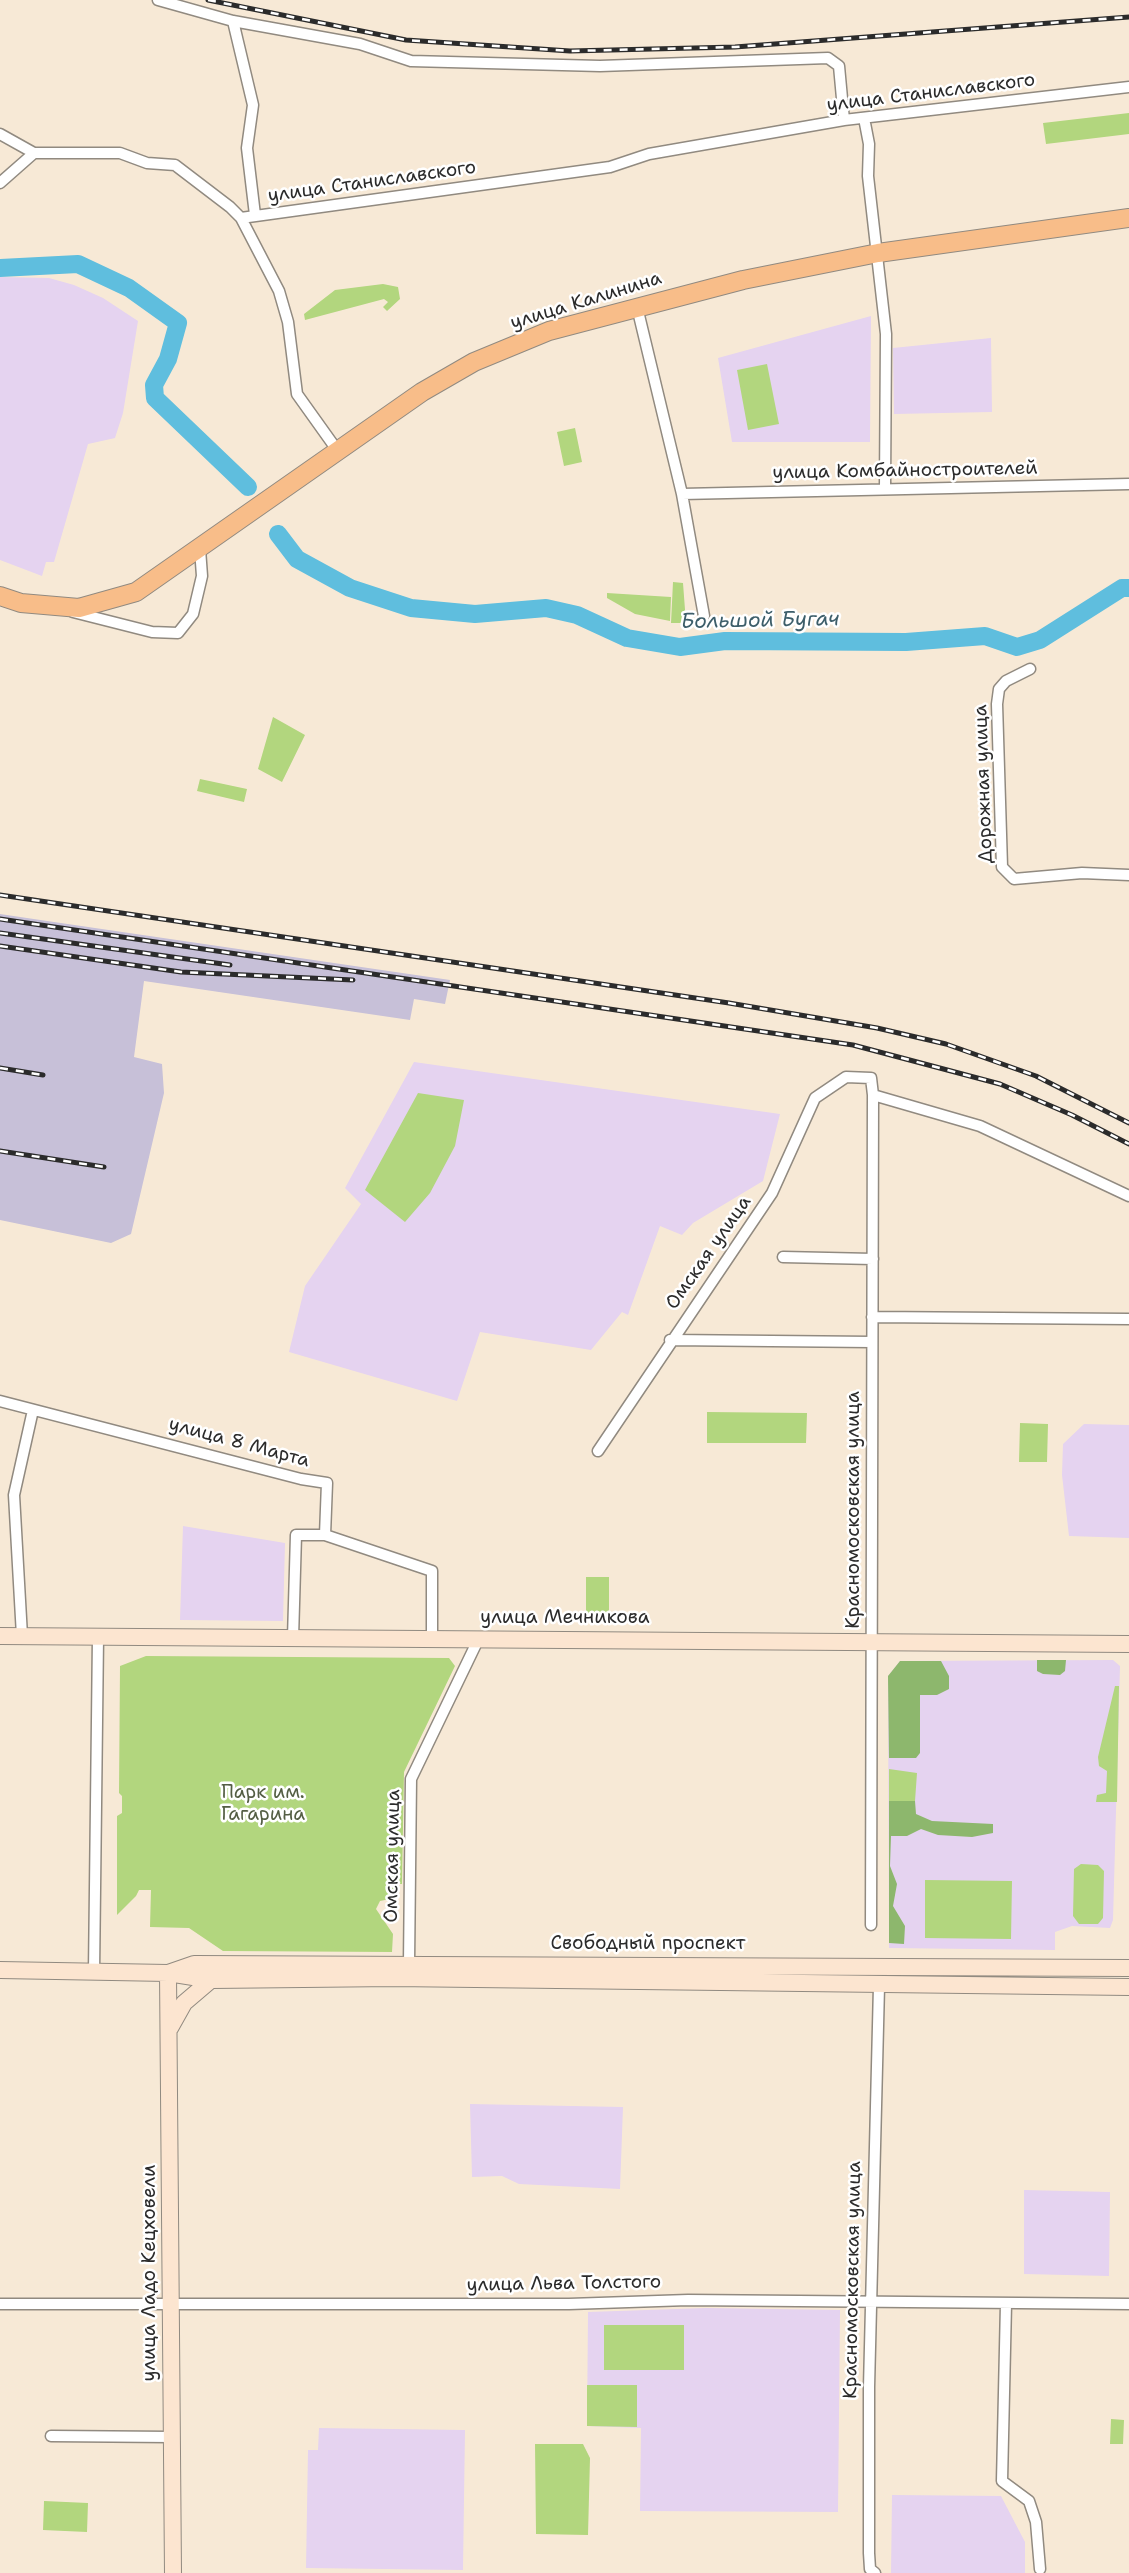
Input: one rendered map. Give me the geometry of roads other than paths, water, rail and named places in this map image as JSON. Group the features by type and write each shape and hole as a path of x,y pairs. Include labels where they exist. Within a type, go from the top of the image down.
{"main road":[{"name":"улица Калинина","path":"0,596 21,603 79,608 136,592 422,392 474,362 549,331 743,280 878,253 1129,218"},
{"name":"улица Мечникова","path":"0,1636 1129,1644"},
{"name":"Свободный проспект","path":"168,1973 187,1964 879,1986 1129,1987"},
{"name":"Свободный проспект","path":"0,1970 168,1973 212,1980 409,1971 881,1966 1129,1968"},
{"path":"879,1986 881,1966"},
{"name":"улица Ладо Кецховели","path":"168,1973 173,2573"},
{"path":"169,2031 184,2003 212,1980"}],"street":[{"path":"158,0 233,21"},
{"name":"улица Станиславского","path":"844,120 839,66 828,58 600,66 411,61 359,44 233,21 253,105 247,148 255,215 610,167 649,154 844,120 1129,87"},
{"path":"864,118 869,144 868,177 886,334 885,488"},
{"path":"0,134 34,153 120,153 147,163 175,165 241,218 279,291 288,322 297,394 337,450"},
{"path":"0,183 34,153"},
{"path":"241,218 255,215"},
{"path":"637,307 682,494 704,616"},
{"name":"улица Комбайностроителей","path":"682,494 1129,484"},
{"path":"57,608 152,632 178,633 193,614 202,576 200,549"},
{"name":"Дорожная улица","path":"1030,670 1006,681 999,689 997,704 1002,867 1013,879 1082,873 1129,875"},
{"name":"Омская улица","path":"598,1451 670,1340 772,1193 815,1098 846,1077 871,1078 873,1095"},
{"path":"873,1095 980,1126 1129,1196"},
{"name":"Красномосковская улица","path":"871,1925 873,1095"},
{"path":"783,1257 873,1259"},
{"path":"872,1317 1129,1319"},
{"path":"670,1340 872,1342"},
{"name":"улица 8 Марта","path":"0,1401 301,1479 327,1483 325,1535"},
{"path":"22,1636 15,1495 33,1410"},
{"path":"293,1638 296,1535 325,1535 432,1571 432,1638"},
{"path":"94,1972 97,1637"},
{"name":"Омская улица","path":"409,1971 411,1779 479,1638"},
{"name":"Красномосковская улица","path":"875,2573 870,2569 869,2553 870,2302 879,1986"},
{"name":"улица Льва Толстого","path":"0,2304 569,2304 688,2300 1129,2304"},
{"path":"1006,2304 1002,2481 1029,2501 1036,2522 1040,2569"},
{"path":"51,2436 171,2437"}],"waterway":[{"path":"0,268 78,264 129,288 178,323 168,359 154,385 155,398 248,487"},
{"name":"Большой Бугач","path":"278,534 297,559 350,588 411,608 475,614 546,608 577,615 627,638 680,647 725,641 906,642 985,636 1017,647 1040,640 1122,588 1129,588"}],"railway":[{"path":"208,0 406,40 570,51 735,47 1129,17"},
{"path":"0,895 729,1003 877,1028 946,1044 1036,1076 1129,1123"},
{"path":"0,919 853,1045 1000,1084 1072,1115 1129,1144"},
{"path":"0,933 230,965"},
{"path":"0,946 181,972 353,980"},
{"path":"0,1068 43,1075"},
{"path":"0,1151 104,1167"}],"park label":[{"name":"Парк им. Гагарина","path":"263,1804"}]}
